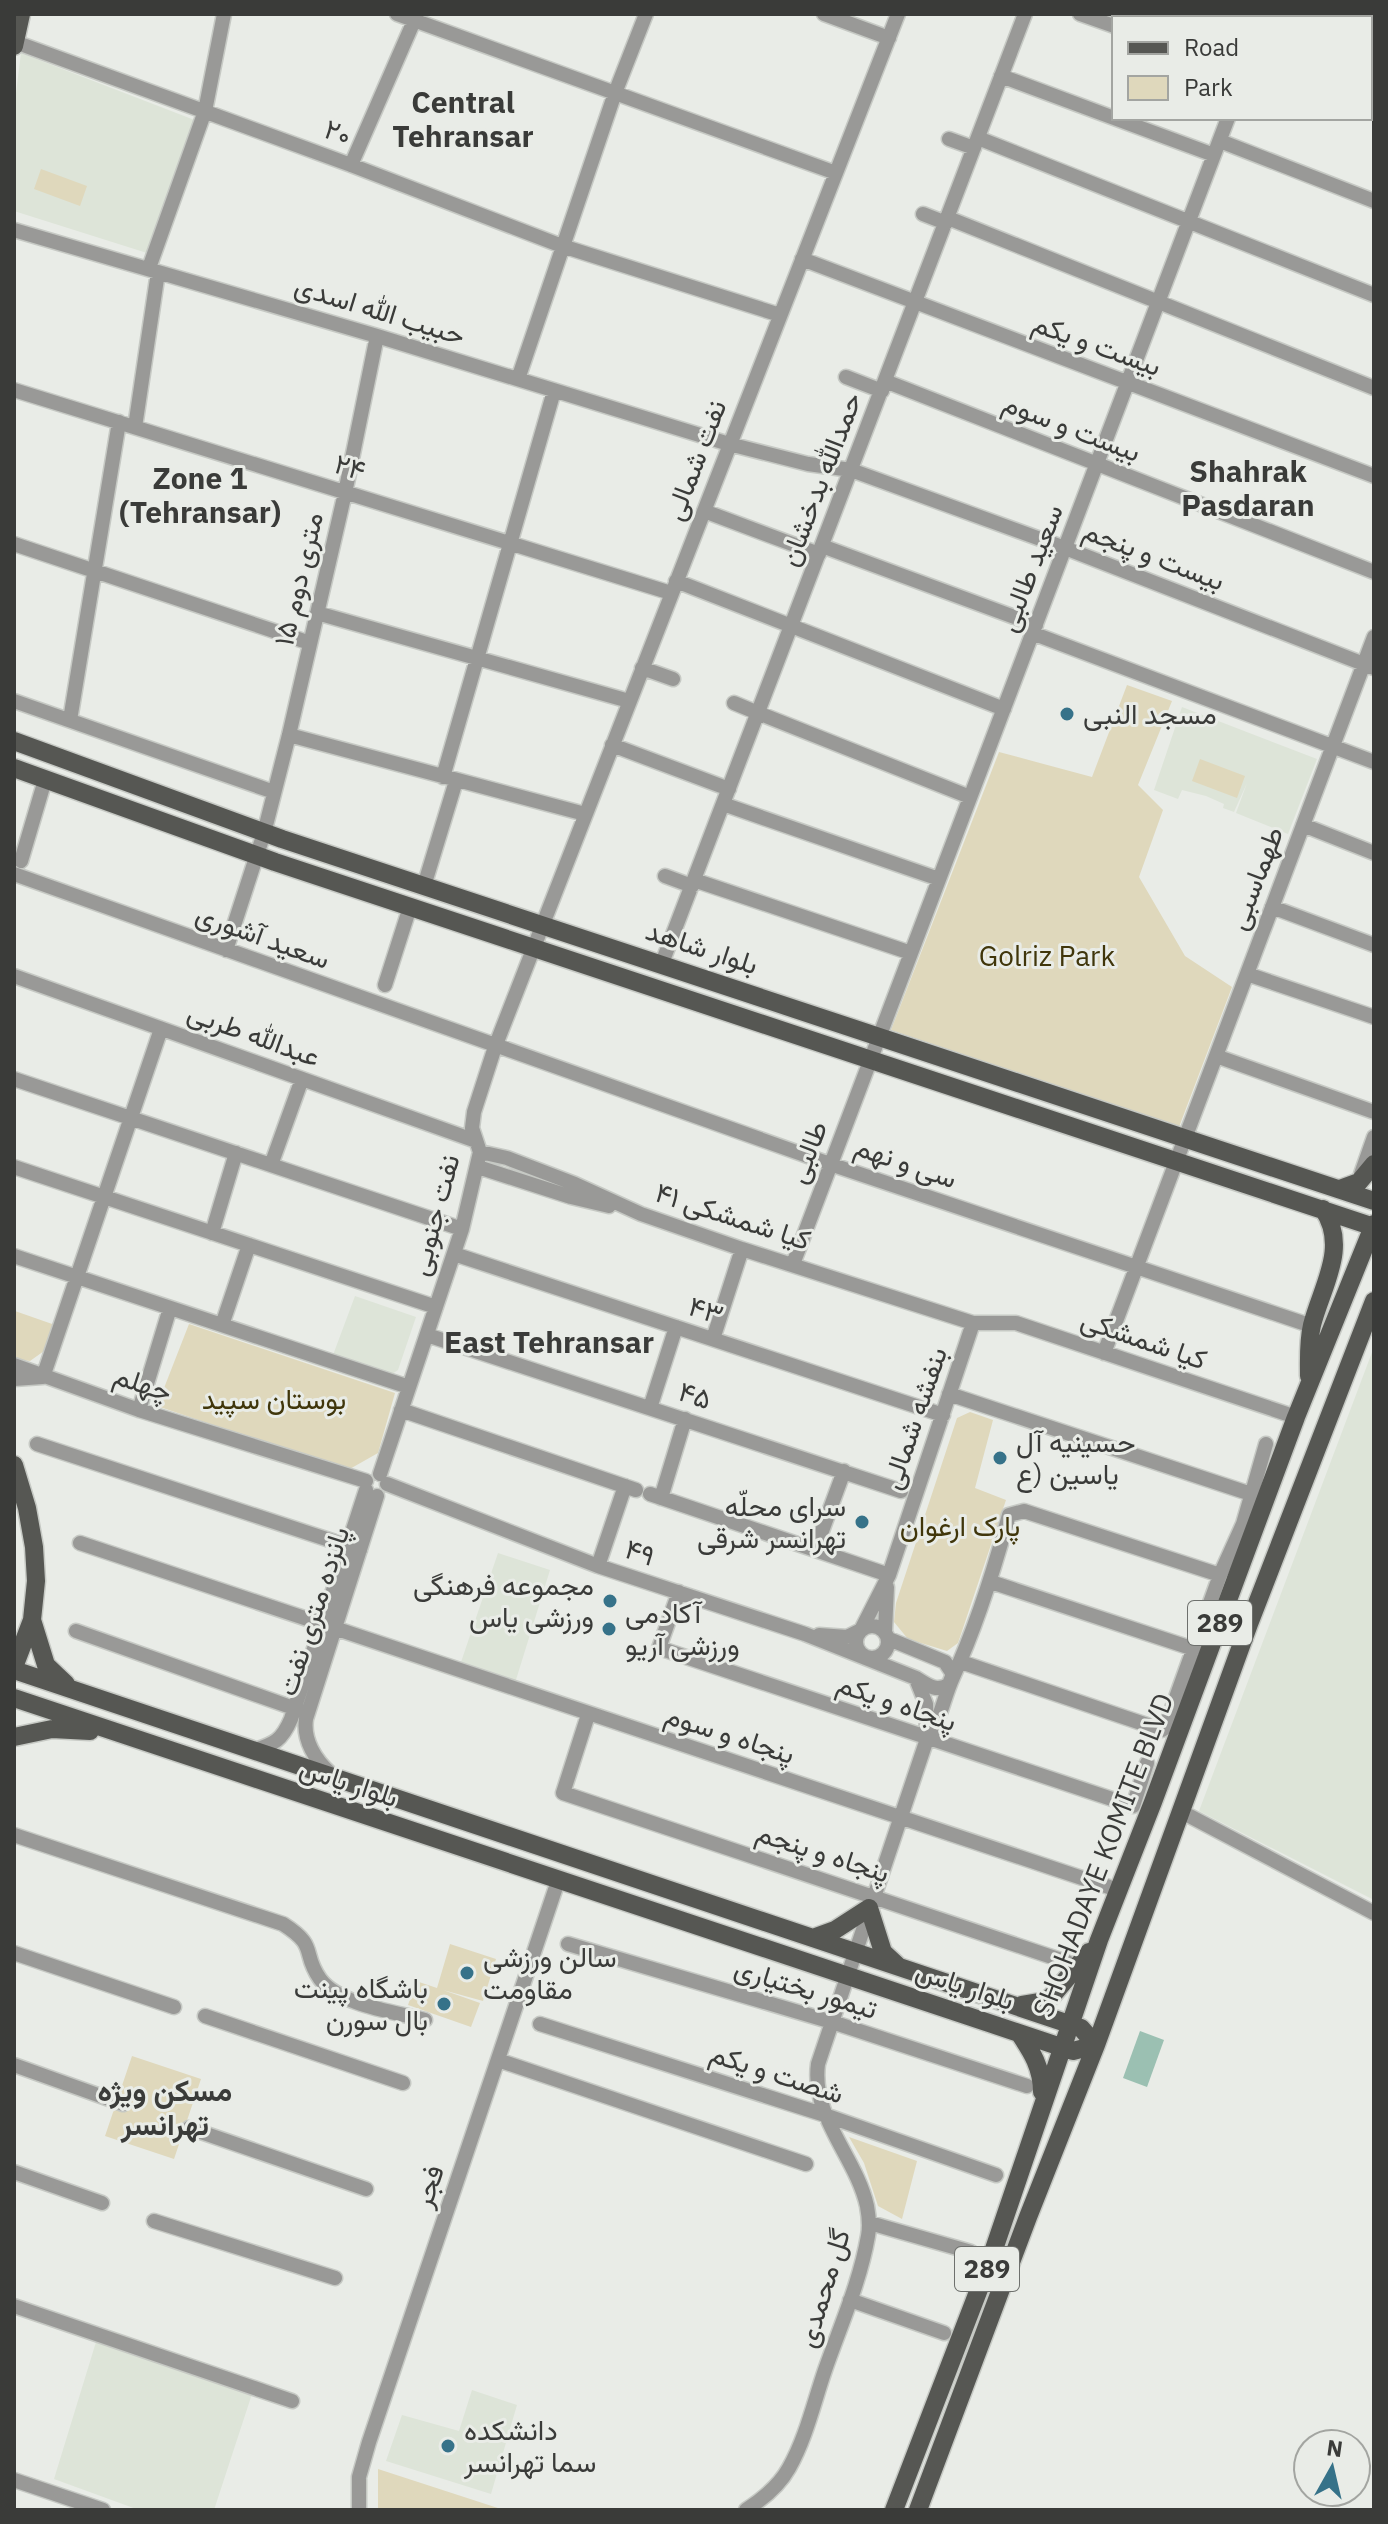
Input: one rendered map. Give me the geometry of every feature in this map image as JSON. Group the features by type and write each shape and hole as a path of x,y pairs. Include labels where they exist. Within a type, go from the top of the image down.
{"main road":[{"path":"14,44 21,14"},
{"name":"بلوار شاهد","path":"14,741 264,833 1374,1201"},
{"name":"بلوار شاهد","path":"14,768 257,856 1374,1226"},
{"path":"1340,1189 1359,1182 1374,1164"},
{"path":"1308,1386 1312,1325 1329,1276 1334,1247 1333,1228 1323,1209"},
{"name":"SHOHADAYE KOMITE BLVD","path":"894,2510 991,2258 1041,2105 1060,2029 1099,1940 1296,1417 1374,1226"},
{"name":"SHOHADAYE KOMITE BLVD","path":"918,2510 1096,2045 1180,1811 1374,1301"},
{"path":"14,1465 27,1508 36,1581 32,1614 14,1668"},
{"path":"14,1636 22,1632 32,1614"},
{"path":"32,1614 46,1665 74,1691"},
{"name":"بلوار یاس","path":"14,1668 337,1780 1081,2028 1096,2045 1073,2051 14,1698"},
{"path":"14,1737 52,1729 107,1731"},
{"path":"558,1881 567,1856"},
{"path":"813,1938 835,1930 871,1902 883,1952 899,1967"},
{"path":"1009,2004 1046,2001 1064,1984 1099,1940"},
{"path":"1019,2033 1042,2075 1041,2105"}],"street":[{"path":"135,427 154,270 205,111 224,14"},
{"path":"397,14 416,17 836,173"},
{"path":"518,379 615,93 646,14"},
{"path":"824,14 889,38"},
{"name":"نفت شمالی","path":"542,925 898,14"},
{"name":"حمدالله بدخشان","path":"662,963 1025,14"},
{"path":"1080,14 1112,25"},
{"path":"351,165 416,17"},
{"name":"۲۰","path":"14,44 205,111 562,246 780,315"},
{"path":"1001,76 1112,117"},
{"path":"1121,120 1217,148 1374,201"},
{"name":"سعید طالبی","path":"880,1036 1227,120"},
{"path":"949,139 976,143 1374,295"},
{"path":"923,214 947,220 1374,388"},
{"name":"حبیب الله اسدی","path":"14,230 377,336 729,444"},
{"name":"بیست و یکم","path":"802,259 1374,476"},
{"name":"۱۵ متری دوم","path":"226,950 264,833 289,735 345,493 377,336"},
{"name":"بیست و سوم","path":"846,377 884,386 1374,572"},
{"name":"۲۴","path":"14,390 510,544 673,587 791,626 1004,709"},
{"path":"424,886 478,658 554,391"},
{"path":"70,720 119,422"},
{"name":"بیست و پنجم","path":"729,444 808,464 851,470 1065,548 1369,666"},
{"path":"704,511 821,550 1034,629 1374,762"},
{"path":"14,544 310,643"},
{"path":"317,613 629,701"},
{"name":"طهماسبی","path":"1177,1160 1333,746 1369,666 1374,637"},
{"path":"642,668 673,679"},
{"path":"14,701 274,792"},
{"path":"734,703 970,797"},
{"path":"289,735 585,814"},
{"path":"612,745 729,789"},
{"path":"18,867 45,780"},
{"path":"723,804 939,879"},
{"path":"1303,825 1374,853"},
{"name":"سعید آشوری","path":"18,867 226,950 495,1047"},
{"path":"665,876 911,953"},
{"path":"385,985 410,907"},
{"path":"1272,907 1374,945"},
{"name":"نفت جنوبی","path":"377,1486 462,1229 478,1153 472,1128 474,1112 495,1047 542,925"},
{"path":"1247,974 1374,1017"},
{"name":"عبدالله طربی","path":"14,976 302,1079 478,1153 571,1197 641,1214"},
{"path":"14,1379 43,1377 161,1029"},
{"name":"طالبی","path":"793,1264 880,1036"},
{"name":"سی و نهم","path":"495,1047 830,1164 1303,1323"},
{"path":"1216,1056 1374,1112"},
{"path":"14,1079 462,1229"},
{"path":"271,1165 302,1079"},
{"path":"1359,1182 1374,1137"},
{"path":"212,1233 236,1153"},
{"path":"1104,1353 1177,1160"},
{"path":"14,1167 436,1307"},
{"name":"۴۱ کیا شمشکی","path":"641,1214 973,1323"},
{"path":"222,1325 249,1245"},
{"path":"713,1339 742,1249"},
{"name":"۴۳","path":"454,1254 943,1415"},
{"path":"14,1256 409,1387"},
{"path":"139,1410 170,1308"},
{"name":"کیا شمشکی","path":"973,1323 1016,1323 1296,1417"},
{"name":"بنفشه شمالی","path":"861,1630 889,1575 973,1323"},
{"path":"650,1408 676,1327"},
{"name":"۴۵","path":"427,1335 901,1491"},
{"name":"چهلم","path":"14,1365 139,1410 377,1486"},
{"path":"949,1394 1251,1494"},
{"path":"401,1410 889,1575"},
{"path":"598,1566 685,1419"},
{"path":"37,1444 354,1548"},
{"path":"961,1662 1158,1731 1165,1728 1220,1575 1243,1524 1266,1444"},
{"path":"815,1550 844,1471"},
{"name":"۴۹","path":"377,1486 461,1513 598,1566 805,1634"},
{"name":"پانزده متری نفت","path":"252,1751 269,1746 284,1736 301,1711 377,1486"},
{"name":"گل محمدی","path":"746,2510 762,2500 789,2469 850,2300 870,2223 860,2184 825,2115 816,2080 818,2064 927,1739 937,1725 991,1582 1009,1515 1024,1511 1220,1575"},
{"name":"پنجاه و سوم","path":"80,1543 1109,1887"},
{"name":"بنفشه شمالی","path":"887,1635 884,1612 889,1575"},
{"path":"991,1582 1194,1649"},
{"name":"پنجاه و یکم","path":"679,1592 659,1648 1133,1806 1147,1763"},
{"path":"868,1626 877,1626 887,1635 945,1662 952,1670 952,1679 946,1687 936,1689 916,1678 805,1634 847,1637 868,1626"},
{"path":"861,1630 855,1646 859,1654 867,1658 875,1659 883,1655 888,1648 887,1635"},
{"path":"76,1631 301,1711"},
{"path":"916,1678 926,1704 927,1739"},
{"name":"پانزده متری نفت","path":"301,1711 304,1733 319,1764 337,1780"},
{"name":"پنجاه و پنجم","path":"588,1715 563,1793 871,1902 1067,1962"},
{"path":"1180,1811 1374,1913"},
{"path":"15,1839 283,1924 303,1936 318,1977 329,1990 350,2000 425,2020"},
{"name":"فجر","path":"359,2510 359,2477 369,2442 558,1881"},
{"name":"تیمور بختیاری","path":"568,1944 832,2022 1027,2086"},
{"path":"14,1953 174,2007"},
{"path":"205,2016 403,2083"},
{"name":"شصت و یکم","path":"540,2024 825,2115 996,2175"},
{"path":"498,2060 806,2164"},
{"path":"14,2065 123,2104"},
{"path":"189,2128 366,2189"},
{"path":"14,2172 102,2203"},
{"path":"154,2221 335,2278"},
{"path":"870,2223 971,2252"},
{"path":"850,2300 944,2333"},
{"path":"14,2306 292,2401"},
{"path":"14,2480 103,2510"}],"shaded area":[{"path":"21,53 197,121 147,253 14,211 14,109"},
{"path":"1182,707 1317,759 1288,834 1236,813 1247,783 1234,812 1206,796 1182,790 1178,799 1154,790"},
{"path":"355,1296 416,1317 398,1370 392,1374 333,1355"},
{"path":"1374,1347 1374,1900 1199,1811"},
{"path":"498,1553 550,1570 515,1683 460,1665"},
{"path":"1140,2031 1164,2040 1147,2087 1123,2078"},
{"path":"96,2342 252,2394 214,2510 139,2510 54,2479"},
{"name":"دانشکده سما تهرانسر","path":"472,2390 517,2405 491,2494 386,2461 402,2415 459,2431"}],"green space":[{"path":"41,169 87,186 80,206 34,189"},
{"name":"Golriz Park","path":"1127,685 1172,701 1138,785 1163,810 1139,877 1185,956 1232,987 1179,1127 891,1030 999,752 1092,777"},
{"path":"1200,759 1245,776 1237,798 1192,781"},
{"path":"14,1306 15,1311 55,1325 44,1351 30,1361 14,1359"},
{"name":"بوستان سپید","path":"189,1324 395,1393 378,1453 348,1470 157,1406"},
{"name":"پارک ارغوان","path":"970,1412 993,1420 975,1488 1006,1500 958,1643 947,1651 908,1639 894,1622 896,1603 957,1418"},
{"path":"450,1944 496,1959 483,2001 443,1990 480,2003 471,2027 408,2005 416,1981 437,1988"},
{"path":"132,2056 201,2079 174,2159 105,2136"},
{"path":"849,2137 917,2161 902,2219 878,2206 864,2163"},
{"path":"378,2469 504,2510 378,2510"}],"place":[{"name":"مسجد النبی","path":"1067,714"},
{"name":"حسینیه آل یاسین (ع","path":"1000,1458"},
{"name":"سرای محلّه تهرانسر شرقی","path":"862,1522"},
{"name":"مجموعه فرهنگی ورزشی یاس","path":"610,1601"},
{"name":"آکادمی ورزشی آریو","path":"609,1629"},
{"name":"سالن ورزشی مقاومت","path":"467,1973"},
{"name":"باشگاه پینت بال سورن","path":"444,2004"},
{"name":"دانشکده سما تهرانسر","path":"448,2446"}],"district":[{"name":"Central Tehransar","path":"463,120"},
{"name":"Shahrak Pasdaran","path":"1248,489"},
{"name":"Zone 1 (Tehransar)","path":"200,496"},
{"name":"East Tehransar","path":"549,1343"},
{"name":"مسکن ویژه تهرانسر","path":"165,2108"}]}
